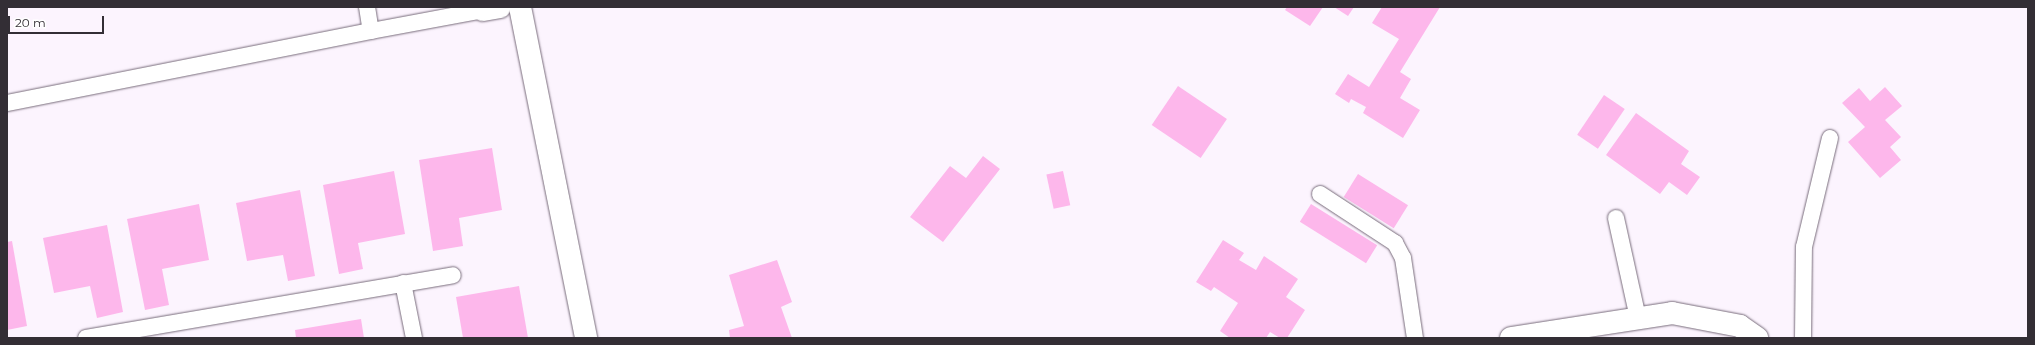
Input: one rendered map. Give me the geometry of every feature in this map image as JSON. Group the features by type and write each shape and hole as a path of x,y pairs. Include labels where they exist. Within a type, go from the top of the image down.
{"street":[{"path":"520,7 586,338"},
{"path":"1511,338 1672,313 1740,326 1757,338"}],"lane":[{"path":"367,7 371,31"},
{"path":"7,102 491,8"},
{"path":"1803,338 1804,247 1830,138"},
{"path":"1320,194 1395,243 1403,258 1415,338"},
{"path":"1616,218 1638,318"},
{"path":"86,338 454,274"},
{"path":"403,283 414,338"}],"building":[{"path":"1287,7 1323,7 1310,26 1285,10"},
{"path":"1334,7 1354,7 1348,16"},
{"path":"1382,7 1440,7 1400,72 1411,79 1400,98 1420,110 1403,138 1363,113 1366,107 1351,99 1349,103 1335,94 1348,74 1369,87 1399,39 1372,23"},
{"path":"1178,86 1227,119 1201,158 1152,125"},
{"path":"1885,87 1902,106 1885,120 1901,137 1890,147 1901,160 1880,178 1848,142 1865,127 1842,103 1859,88 1870,101"},
{"path":"1604,95 1625,109 1598,149 1577,135"},
{"path":"1636,113 1689,151 1681,164 1700,177 1687,195 1669,182 1660,194 1606,155"},
{"path":"492,148 502,210 459,218 463,246 433,251 419,160"},
{"path":"983,156 1000,169 943,242 910,217 950,166 966,178"},
{"path":"394,171 405,234 358,243 363,269 339,274 323,185"},
{"path":"1063,171 1070,205 1054,209 1046,175"},
{"path":"1358,174 1408,205 1394,228 1344,197"},
{"path":"300,190 315,276 288,281 283,255 247,261 236,203"},
{"path":"199,204 209,260 162,269 169,305 145,310 127,219"},
{"path":"1311,204 1377,245 1366,263 1300,222"},
{"path":"107,225 123,312 97,318 90,286 54,293 43,238"},
{"path":"1223,240 1244,253 1239,260 1256,270 1264,256 1298,279 1286,297 1305,310 1287,338 1280,338 1270,332 1266,338 1230,338 1220,331 1238,303 1214,287 1211,291 1196,282"},
{"path":"12,241 27,326 7,330 7,242"},
{"path":"777,260 792,302 781,307 792,338 730,338 729,330 744,326 729,275"},
{"path":"519,286 528,338 463,338 456,297"},
{"path":"361,319 364,338 296,338 295,330"}]}
